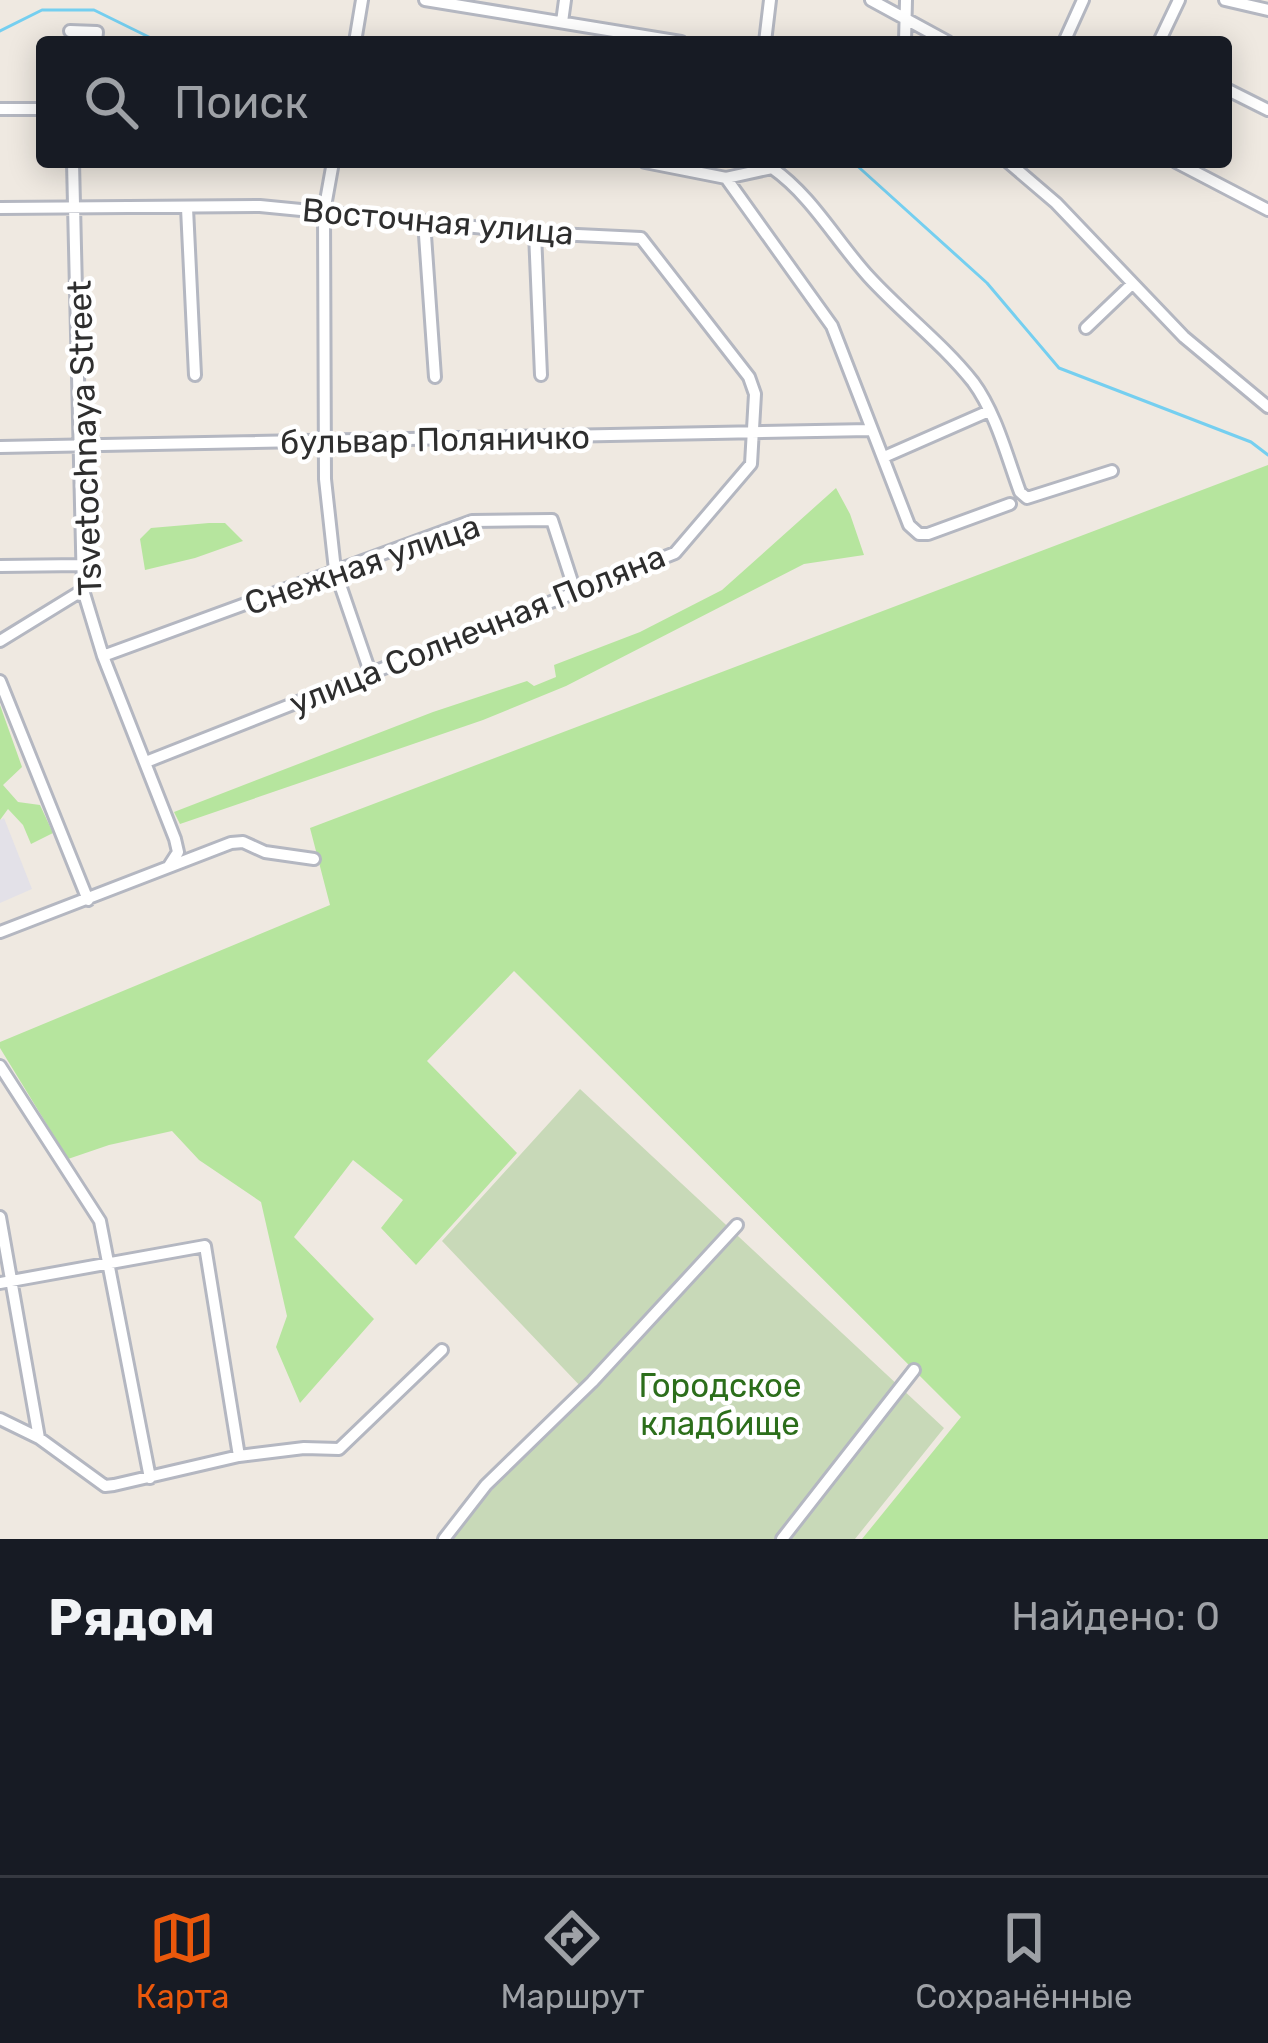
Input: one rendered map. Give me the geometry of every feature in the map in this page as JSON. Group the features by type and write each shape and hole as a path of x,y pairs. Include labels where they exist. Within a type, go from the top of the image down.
{"street":[{"path":"356,36 362,0"},
{"path":"425,0 645,36"},
{"path":"562,22 565,0"},
{"path":"766,36 770,0"},
{"path":"872,0 937,36"},
{"path":"905,36 906,0"},
{"path":"1067,36 1083,0"},
{"path":"1163,36 1179,0"},
{"path":"1225,0 1268,10"},
{"path":"70,31 97,32 97,36"},
{"path":"1232,91 1268,110"},
{"path":"0,109 36,110"},
{"name":"Tsvetochnaya Street","path":"74,168 83,590 103,656 178,852 169,866"},
{"path":"332,168 324,212 325,479 334,570 370,672"},
{"path":"675,168 726,178 772,168 800,187 829,232 974,383 1020,492 1027,498 1112,471"},
{"path":"1015,168 1056,203 1184,338 1268,406"},
{"path":"1188,168 1268,210"},
{"path":"726,178 832,326 909,525 928,534 1010,504"},
{"name":"Восточная улица","path":"0,208 260,206 535,233 641,238 749,377 755,394 755,435"},
{"path":"187,208 195,375"},
{"path":"424,220 434,377"},
{"path":"535,233 541,375"},
{"path":"1086,328 1131,285"},
{"path":"884,457 989,411"},
{"name":"бульвар Поляничко","path":"0,447 870,430"},
{"name":"улица Солнечная Поляна","path":"146,762 675,553 751,464 755,435"},
{"name":"Снежная улица","path":"103,656 472,521 552,520 576,594"},
{"path":"0,566 82,565"},
{"path":"0,640 83,590"},
{"path":"0,681 88,900"},
{"path":"0,932 231,843 314,859"},
{"path":"0,1066 100,1221 149,1478"},
{"path":"0,1217 39,1438"},
{"path":"444,1539 486,1484 592,1382 736,1225"},
{"path":"0,1283 206,1246 239,1456"},
{"path":"0,1419 39,1438 105,1486 239,1456 339,1449 442,1350"},
{"path":"782,1539 914,1370"}],"shaded area":[{"path":"4,818 32,889 0,903 0,820"}],"green space":[{"path":"1268,465 1268,1539 862,1539 961,1417 514,971 427,1061 517,1153 416,1265 381,1228 403,1200 353,1160 294,1237 374,1319 300,1403 276,1347 287,1316 261,1202 199,1160 172,1131 68,1159 0,1048 0,1042 330,905 310,828"},
{"path":"836,488 864,555 804,564 566,686 483,720 180,824 174,812 433,712 527,681 534,686 556,677 554,665 640,632 722,590"},
{"path":"225,523 243,541 145,570 140,539 151,528"},
{"path":"0,705 22,767 3,785 18,802 40,805 53,833 31,844 23,825 8,809 0,820"},
{"name":"Городское кладбище","path":"580,1089 944,1428 855,1539 447,1539 584,1390 442,1241"}],"waterway":[{"path":"0,31 42,10 94,10 147,36"},
{"path":"860,168 987,283 1059,368 1251,442 1268,455"}]}
